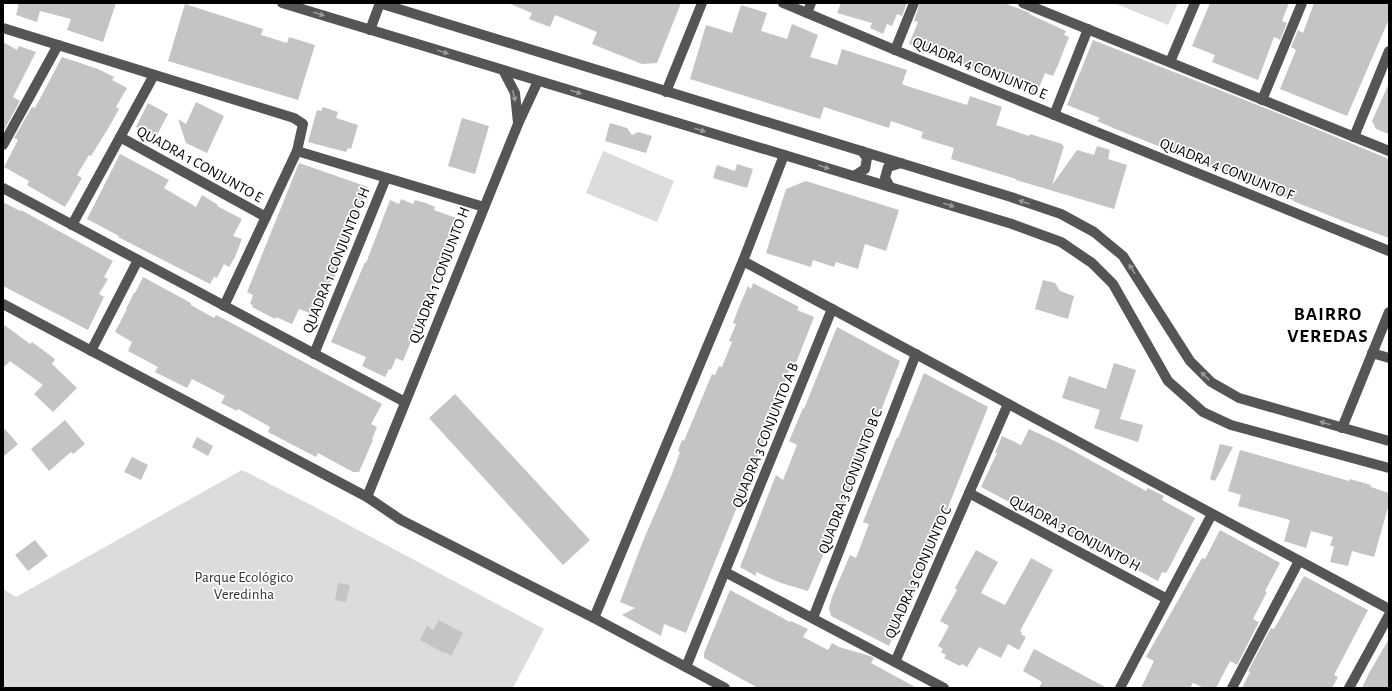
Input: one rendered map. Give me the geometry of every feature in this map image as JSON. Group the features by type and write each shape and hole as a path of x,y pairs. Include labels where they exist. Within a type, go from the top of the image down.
{"street":[{"path":"282,3 1012,224 1061,242 1092,263 1113,284 1168,381 1203,412 1231,426 1389,468"},
{"path":"370,30 379,3 404,7 666,92 1011,197 1061,214 1094,232 1123,256 1190,361 1211,382 1239,398 1389,441"},
{"path":"666,92 702,3"},
{"name":"QUADRA 4 CONJUNTO E","path":"783,3 1054,115"},
{"path":"807,13 811,3"},
{"path":"894,50 914,3"},
{"path":"1022,3 1389,151"},
{"path":"1170,62 1195,3"},
{"path":"1262,100 1302,3"},
{"path":"3,28 294,118 303,124 297,151 224,306"},
{"path":"1054,115 1088,29"},
{"path":"3,145 58,45"},
{"path":"1354,137 1389,51"},
{"path":"503,70 515,93 518,124"},
{"path":"72,225 154,75"},
{"path":"484,207 518,124 538,81"},
{"name":"QUADRA 4 CONJUNTO F","path":"1054,115 1389,251"},
{"name":"QUADRA 1 CONJUNTO E","path":"120,137 266,217"},
{"name":"QUADRA 1 CONJUNTO H","path":"297,151 484,207 367,498"},
{"path":"854,176 865,169 867,158 862,151"},
{"path":"594,618 743,261 784,155"},
{"path":"890,187 885,178 888,167 902,164"},
{"name":"QUADRA 1 CONJUNTO G H","path":"314,354 386,178"},
{"path":"3,188 405,402"},
{"path":"91,351 138,260"},
{"path":"743,261 1389,609"},
{"path":"3,304 367,498 401,520 594,618 725,688"},
{"name":"QUADRA 3 CONJUNTO A B","path":"686,667 832,309"},
{"path":"1342,428 1389,312"},
{"path":"1372,353 1389,358"},
{"name":"QUADRA 3 CONJUNTO B C","path":"813,618 916,354"},
{"name":"QUADRA 3 CONJUNTO C","path":"895,662 1008,404"},
{"name":"QUADRA 3 CONJUNTO H","path":"969,493 1167,599"},
{"path":"1120,688 1212,514"},
{"path":"1232,688 1299,560"},
{"path":"725,572 944,688"},
{"path":"1349,688 1389,615"}],"green space":[{"path":"1114,3 1178,3 1168,25"},
{"path":"603,151 674,181 657,222 586,193"},
{"name":"Parque Ecológico Veredinha","path":"242,470 544,629 513,688 3,688 3,589 16,597"}],"building":[{"path":"19,3 116,3 103,42 67,30 71,19 40,11 37,22 16,15"},
{"path":"508,3 681,3 657,63 642,64 592,44 597,32 555,15 550,27 529,19 532,13"},
{"path":"841,3 907,3 902,16 897,14 892,26 887,24 883,34 870,28 872,23 837,13"},
{"path":"920,3 1004,3 1030,13 1029,14 1066,31 1064,35 1069,37 1053,76 1045,73 1036,95 909,44 918,22 914,21"},
{"path":"1210,3 1289,3 1282,21 1287,23 1280,40 1274,37 1258,80 1212,62 1215,55 1192,46"},
{"path":"1314,3 1389,3 1389,19 1347,116 1280,89 1296,50 1291,47 1298,30 1303,33"},
{"path":"185,4 263,29 261,35 287,43 289,37 315,45 298,100 168,61"},
{"path":"741,5 767,13 761,31 787,39 792,24 818,35 810,57 837,65 842,49 907,70 902,84 907,86 967,105 970,96 1002,107 996,125 1029,136 1030,134 1062,144 1062,146 1064,146 1052,185 1077,150 1094,155 1097,146 1110,150 1108,159 1127,165 1114,209 951,159 954,148 921,138 923,132 891,121 889,128 824,107 820,119 690,79 706,25 732,33"},
{"path":"1093,40 1389,159 1389,238 1343,221 1118,130 1097,121 1100,118 1067,105"},
{"path":"3,42 17,50 19,46 36,52 13,97 20,101 3,132"},
{"path":"62,57 98,69 114,77 112,80 127,88 116,107 119,109 109,127 77,175 82,178 65,207 27,185 29,181 4,167 18,140 14,138 32,107 35,108"},
{"path":"1389,83 1389,134 1376,129 1372,121"},
{"path":"196,102 224,116 207,153 186,143 178,119 186,124"},
{"path":"148,103 168,114 156,137 136,127"},
{"path":"323,107 338,112 336,118 358,125 351,149 348,148 346,152 308,142 317,110 321,111"},
{"path":"462,118 489,126 475,174 448,166"},
{"path":"610,123 627,128 632,135 638,132 652,136 646,153 605,141"},
{"path":"120,154 169,180 164,188 196,207 202,195 218,205 217,206 242,219 233,236 242,239 235,257 229,267 224,264 217,278 214,277 210,284 118,237 119,236 87,219"},
{"path":"299,163 368,187 338,261 341,261 334,278 332,278 315,315 299,309 292,324 276,317 275,319 252,307 253,305 250,304 253,295 247,292"},
{"path":"737,164 753,169 747,188 713,178 717,165 735,171"},
{"path":"806,181 899,210 886,251 865,244 858,269 836,262 834,267 813,260 811,267 766,253 786,189"},
{"path":"401,199 413,204 415,200 426,203 435,207 434,210 459,219 454,231 456,232 403,361 396,358 391,370 389,369 385,377 362,366 366,357 331,342 365,262 366,263 390,200 399,204"},
{"path":"3,202 20,211 21,210 113,261 104,277 108,279 99,294 104,297 88,330 3,286"},
{"path":"143,277 191,303 191,305 214,318 216,315 224,319 382,404 371,424 377,427 359,472 353,472 318,453 316,457 268,432 270,427 238,409 237,411 221,403 225,396 192,379 187,388 155,372 158,367 128,351 132,342 115,332"},
{"path":"1043,280 1055,283 1060,291 1074,296 1068,319 1035,309"},
{"path":"753,283 799,307 797,310 814,317 794,368 791,366 778,399 780,401 686,633 664,624 661,636 622,615 635,608 620,602 643,541 672,474 680,452 678,451 682,440 684,441 712,374 715,375 719,366 722,367 732,342 729,341 736,324 733,323 748,286 751,289"},
{"path":"3,324 30,344 32,342 55,359 52,364 77,388 53,412 34,394 43,385 10,361 3,368"},
{"path":"837,327 900,361 851,489 808,591 781,583 756,572 756,576 740,567 776,475 783,480 797,445 789,441 803,408 804,409"},
{"path":"1114,363 1136,370 1120,419 1143,425 1138,442 1094,428 1100,410 1062,398 1069,376 1106,389"},
{"path":"924,373 988,407 911,600 910,599 905,613 903,612 889,646 831,616 829,608 832,597 850,555 856,558 869,524 863,522"},
{"path":"455,394 590,540 563,565 429,418"},
{"path":"65,420 85,444 73,454 71,452 49,471 31,449"},
{"path":"3,427 18,444 3,457"},
{"path":"1029,429 1059,443 1146,491 1148,488 1164,496 1162,500 1195,518 1166,573 1162,572 1158,581 981,487 997,453 995,453 1002,436 1021,445"},
{"path":"197,437 213,446 208,456 192,447"},
{"path":"1220,444 1233,447 1215,481 1210,479"},
{"path":"1240,450 1349,481 1350,479 1371,485 1371,487 1389,493 1389,504 1374,557 1352,551 1348,566 1330,562 1334,547 1330,545 1333,537 1311,531 1306,548 1284,541 1290,520 1238,506 1241,495 1228,491"},
{"path":"132,457 148,465 141,480 124,472"},
{"path":"1220,530 1280,563 1265,591 1267,592 1253,619 1259,622 1237,665 1230,661 1216,688 1204,688 1193,683 1190,688 1141,688 1154,661 1146,657 1202,558 1205,559"},
{"path":"35,540 48,556 28,571 15,555"},
{"path":"976,550 998,562 981,593 1005,605 1031,558 1053,570 1020,631 1022,632 1021,634 1026,637 1019,650 1008,644 1001,658 979,647 967,667 962,664 960,666 944,658 946,655 941,652 943,649 938,646 949,626 940,621 957,590 955,588"},
{"path":"1304,576 1368,610 1334,675 1338,677 1332,688 1242,688 1250,672 1248,671 1271,628 1274,629"},
{"path":"338,583 350,585 346,602 335,600"},
{"path":"730,590 790,622 791,621 808,629 803,637 828,650 832,643 839,647 870,656 874,658 871,663 917,688 758,688 704,658 704,653"},
{"path":"439,620 463,633 451,656 420,640 427,626 433,630"},
{"path":"1389,639 1389,688 1362,688 1369,673"},
{"path":"1034,649 1107,688 1039,688 1042,682 1023,671"}],"district":[{"name":"BAIRRO VEREDAS","path":"1328,324"}]}
